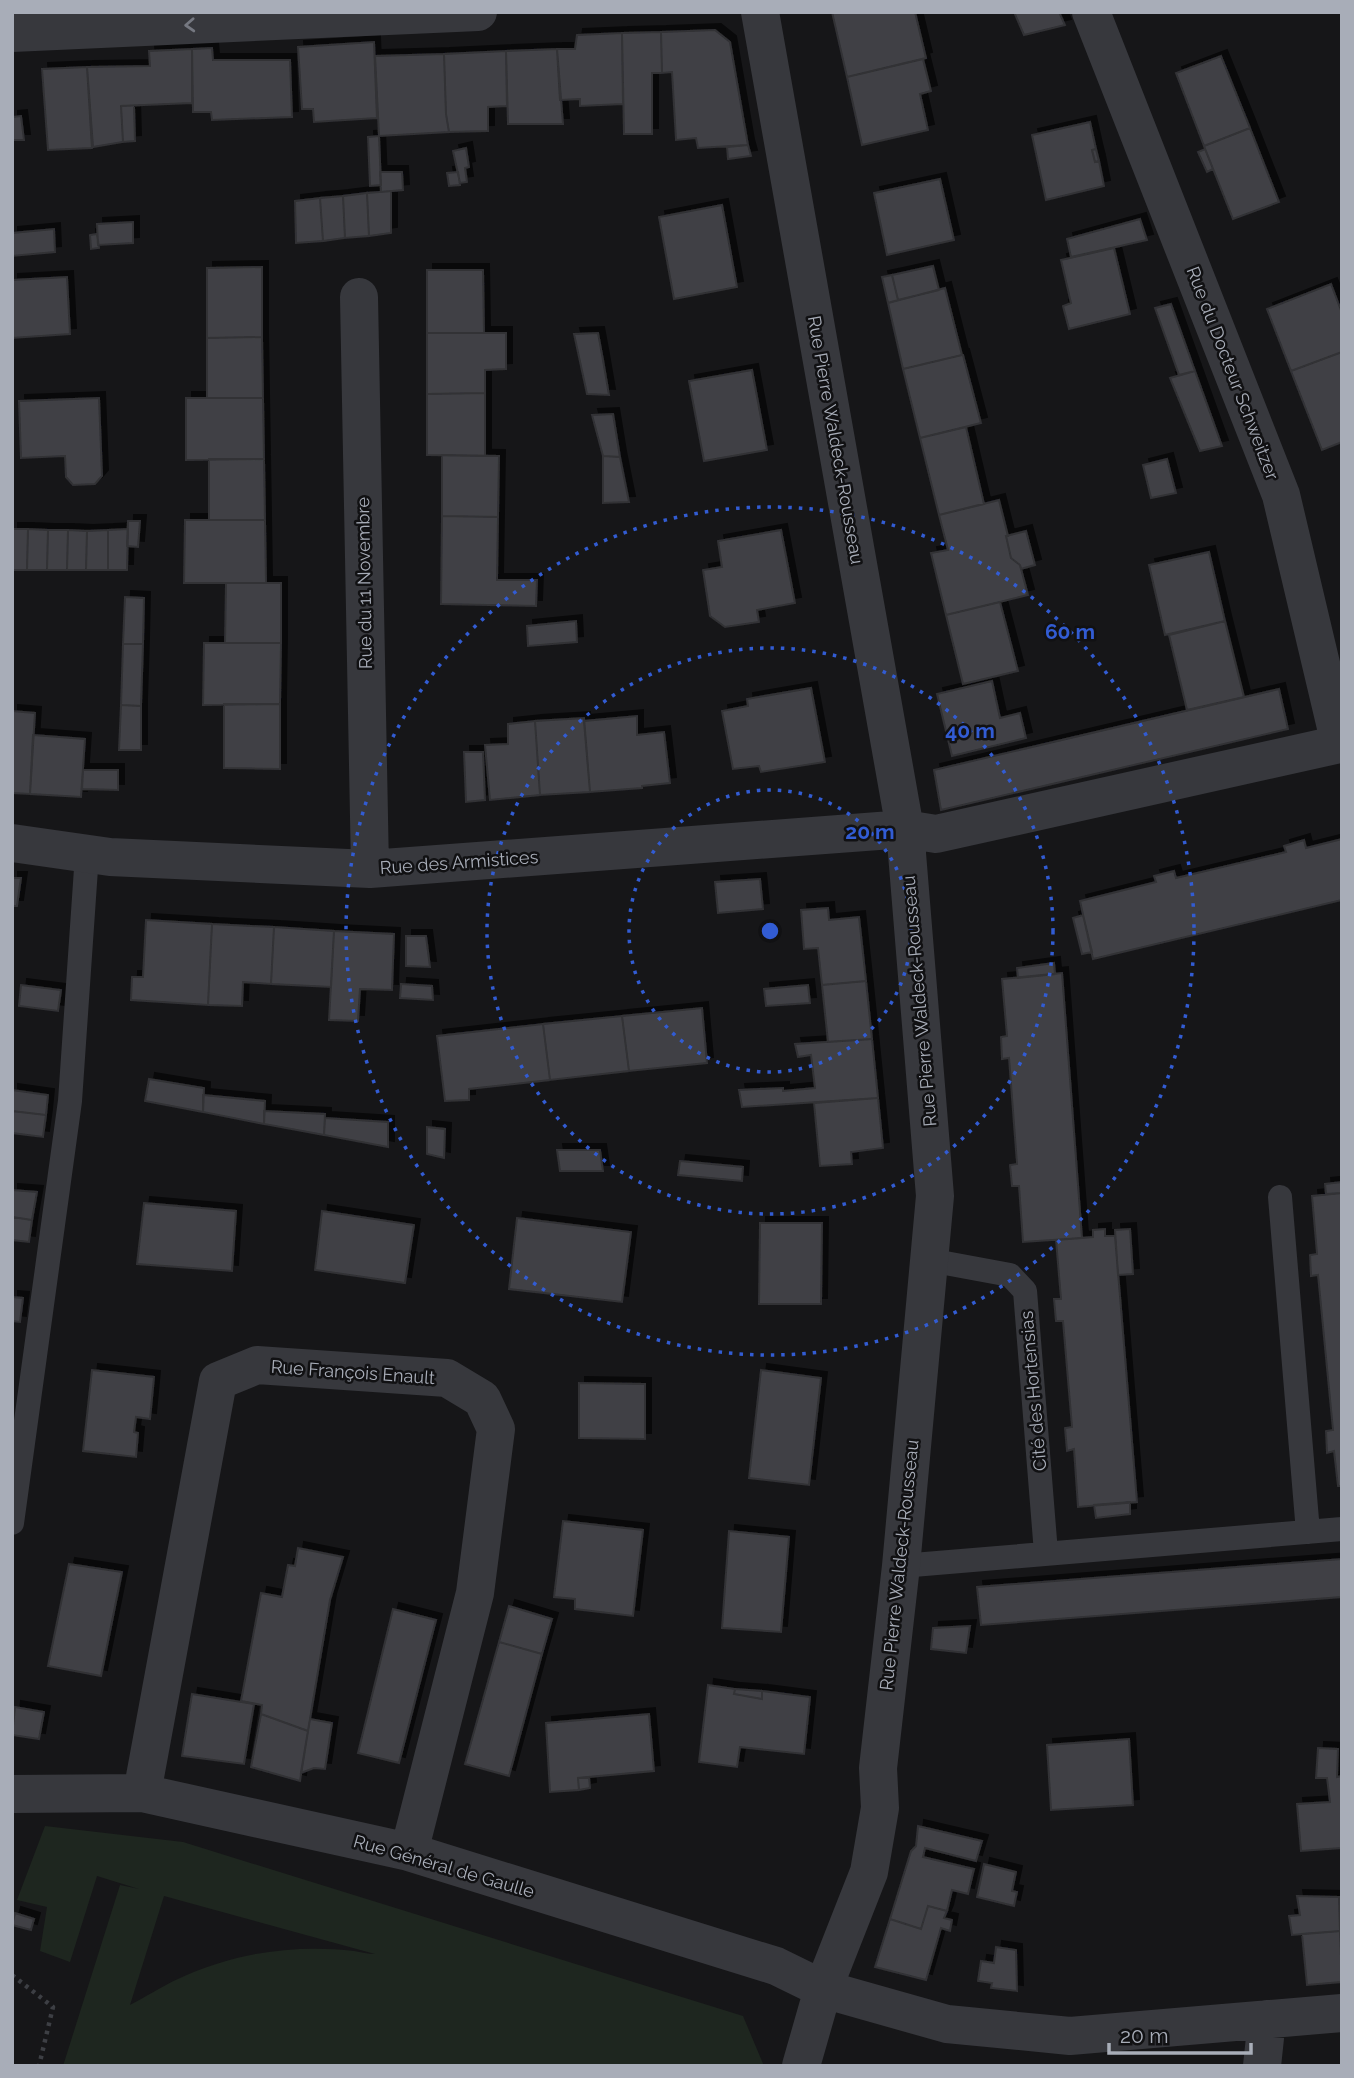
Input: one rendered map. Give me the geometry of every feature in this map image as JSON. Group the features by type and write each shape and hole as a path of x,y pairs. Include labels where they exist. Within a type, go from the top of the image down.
{"street":[{"path":"12,33 478,12"},
{"name":"Rue Pierre Waldeck-Rousseau","path":"760,12 905,828 935,1196 901,1566 878,1768 880,1808 869,1872 823,1989 801,2066"},
{"name":"Rue du Docteur Schweitzer","path":"1091,12 1281,495 1340,744"},
{"name":"Rue du 11 Novembre","path":"359,297 370,869"},
{"name":"Rue des Armistices","path":"12,843 110,857 370,869 905,828 936,834 1340,744"},
{"name":"Rue François Enault","path":"142,1793 218,1381 257,1366 447,1378 482,1399 496,1429 475,1593 409,1852"},
{"name":"Rue Général de Gaulle","path":"12,1794 142,1793 409,1852 776,1966 823,1989 947,2024 1070,2036 1342,2013"},
{"path":"1262,2066 1267,2019"}],"lane":[{"path":"12,1523 70,1101 87,853"},
{"path":"1279,1197 1308,1532"},
{"name":"Cité des Hortensias","path":"929,1260 1010,1275 1025,1291 1046,1553"},
{"path":"901,1566 1342,1529"}],"path":[{"path":"12,1975 53,2007 39,2066"}],"shaded area":[{"path":"45,1826 183,1842 743,2016 764,2066 63,2066 120,1885 139,1889 97,1876 70,1962 40,1951 47,1907 17,1900","holes":["164,1896 375,1954 309,1949 242,1957 199,1970 130,2005"]}],"building":[{"path":"832,12 915,12 926,58 847,77"},
{"path":"1014,12 1059,12 1065,25 1024,35"},
{"path":"715,30 730,42 748,145 698,148 696,138 676,140 672,72 662,73 661,32"},
{"path":"661,32 662,73 652,73 652,134 624,134 622,33"},
{"path":"622,33 623,104 580,106 580,99 560,100 557,49 575,49 577,35"},
{"path":"374,42 377,118 314,122 313,109 302,109 298,47"},
{"path":"212,48 213,60 290,60 292,117 212,120 211,112 193,112 192,49"},
{"path":"192,49 192,103 121,106 123,142 93,147 87,67 150,66 149,51"},
{"path":"557,49 563,124 508,124 506,51"},
{"path":"506,51 507,106 488,107 488,131 449,132 444,54"},
{"path":"444,54 449,132 379,136 375,56"},
{"path":"1221,56 1250,128 1204,146 1176,73"},
{"path":"923,59 931,91 920,94 928,130 862,145 847,77"},
{"path":"87,67 92,148 48,150 42,69"},
{"path":"121,106 134,106 135,141 123,142"},
{"path":"21,116 24,140 12,140 12,117"},
{"path":"1090,122 1096,149 1092,150 1095,162 1099,161 1104,186 1046,200 1032,135"},
{"path":"1250,128 1279,202 1233,219 1204,146"},
{"path":"379,136 381,185 370,186 368,137"},
{"path":"748,145 751,156 728,159 727,147"},
{"path":"466,148 469,167 465,168 467,182 460,183 453,151"},
{"path":"1096,149 1099,161 1095,162 1092,150"},
{"path":"1205,149 1213,169 1207,172 1198,152"},
{"path":"380,172 402,172 403,190 381,192"},
{"path":"458,172 460,185 449,186 447,173"},
{"path":"940,179 954,240 887,255 874,193"},
{"path":"391,191 391,233 369,236 367,193"},
{"path":"367,193 369,236 345,238 343,196"},
{"path":"343,196 345,238 323,241 320,198"},
{"path":"320,198 323,241 296,243 295,201"},
{"path":"722,205 737,287 674,299 659,217"},
{"path":"1140,219 1147,240 1071,257 1067,239"},
{"path":"133,222 133,243 98,245 97,224"},
{"path":"54,229 55,252 12,256 12,233"},
{"path":"97,234 99,248 91,249 90,235"},
{"path":"1114,248 1130,314 1069,329 1063,306 1071,303 1061,260"},
{"path":"933,266 939,290 898,300 892,275"},
{"path":"262,267 262,337 207,338 207,268"},
{"path":"427,270 483,270 484,333 427,333"},
{"path":"892,275 898,300 888,303 882,277"},
{"path":"67,277 70,334 12,338 12,280"},
{"path":"1331,284 1342,313 1342,352 1291,371 1267,309"},
{"path":"945,288 962,355 903,369 888,303"},
{"path":"1171,304 1195,371 1179,375 1155,308"},
{"path":"427,333 506,333 506,369 485,370 485,393 427,394"},
{"path":"598,333 609,395 587,394 574,334"},
{"path":"262,337 263,398 207,398 207,338"},
{"path":"1342,352 1342,442 1322,450 1291,371"},
{"path":"963,355 981,423 920,438 903,369"},
{"path":"752,370 767,450 704,461 689,381"},
{"path":"1195,371 1222,446 1200,451 1170,378"},
{"path":"485,393 485,456 427,455 427,394"},
{"path":"99,398 102,476 95,484 73,485 66,477 65,456 21,458 19,401"},
{"path":"186,398 263,398 264,459 186,460"},
{"path":"613,414 620,457 603,456 592,415"},
{"path":"966,427 984,504 939,515 920,438"},
{"path":"442,455 499,456 498,517 442,516"},
{"path":"603,456 620,457 629,502 603,503"},
{"path":"209,459 264,459 265,520 209,520"},
{"path":"1167,459 1176,493 1151,498 1143,465"},
{"path":"999,500 1011,558 1020,565 1028,595 946,615 931,553 948,550 939,515"},
{"path":"442,516 498,517 497,580 537,580 536,606 441,604"},
{"path":"185,520 265,520 266,583 184,583"},
{"path":"128,521 140,521 138,547 127,546"},
{"path":"12,529 28,529 27,570 12,570"},
{"path":"28,529 48,530 47,570 27,570"},
{"path":"128,529 127,570 108,570 108,530"},
{"path":"48,530 68,530 67,570 47,570"},
{"path":"68,530 87,531 86,570 67,570"},
{"path":"108,530 108,570 86,570 87,531"},
{"path":"781,530 795,603 757,610 759,622 725,627 710,616 703,570 722,567 718,541"},
{"path":"1026,531 1035,565 1021,569 1011,558 1006,536"},
{"path":"1209,552 1225,621 1165,635 1149,565"},
{"path":"226,583 281,583 281,643 225,643"},
{"path":"125,597 144,598 143,644 123,644"},
{"path":"1000,602 1018,671 963,684 946,615"},
{"path":"576,621 577,642 528,646 527,626"},
{"path":"1225,621 1244,697 1187,710 1169,635"},
{"path":"204,643 281,643 280,704 203,705"},
{"path":"123,644 143,644 141,706 121,705"},
{"path":"992,681 1000,718 1020,713 1026,738 952,756 937,694"},
{"path":"811,688 825,762 761,772 759,766 733,769 722,711 748,706 747,699"},
{"path":"1279,689 1288,729 941,810 934,770"},
{"path":"224,704 280,704 280,769 224,768"},
{"path":"121,705 141,706 141,750 119,750"},
{"path":"12,711 35,713 30,794 12,793"},
{"path":"637,716 637,735 664,732 670,783 590,792 584,721"},
{"path":"584,718 590,792 540,795 535,721"},
{"path":"535,721 540,795 490,800 485,745 508,744 508,724"},
{"path":"33,735 85,739 81,797 30,794"},
{"path":"464,752 483,752 485,800 466,802"},
{"path":"83,770 118,770 118,790 82,789"},
{"path":"1342,839 1342,900 1093,959 1080,901 1156,882 1154,876 1174,871 1176,878 1286,852 1284,846 1304,840 1306,848"},
{"path":"12,878 21,878 17,906 12,906"},
{"path":"760,879 763,909 718,913 715,882"},
{"path":"828,908 829,920 859,917 866,981 822,985 818,948 804,949 801,910"},
{"path":"1083,915 1092,952 1082,954 1073,918"},
{"path":"146,920 212,924 208,1005 131,1000 132,977 143,977"},
{"path":"212,924 274,927 271,984 243,982 242,1006 208,1005"},
{"path":"274,927 334,931 331,987 271,984"},
{"path":"334,931 394,934 392,990 360,989 358,1021 329,1020"},
{"path":"406,936 426,936 430,967 406,966"},
{"path":"1054,963 1055,974 1018,978 1017,968"},
{"path":"1062,973 1082,1238 1023,1242 1019,1186 1012,1186 1010,1165 1017,1164 1009,1058 1002,1059 1001,1037 1007,1036 1002,979"},
{"path":"866,981 872,1039 828,1042 822,985"},
{"path":"401,984 432,986 433,1000 400,998"},
{"path":"21,985 61,990 58,1011 19,1006"},
{"path":"808,985 810,1003 766,1006 764,989"},
{"path":"702,1008 707,1063 629,1071 622,1016"},
{"path":"622,1016 629,1071 550,1080 543,1024"},
{"path":"543,1024 550,1080 469,1089 469,1100 445,1101 437,1036"},
{"path":"872,1039 878,1098 742,1107 739,1090 783,1088 783,1091 815,1088 811,1055 798,1057 795,1044"},
{"path":"149,1079 204,1088 203,1112 145,1101"},
{"path":"12,1090 48,1095 46,1115 12,1111"},
{"path":"203,1095 265,1101 264,1124 203,1112"},
{"path":"878,1098 883,1148 851,1152 852,1164 820,1166 814,1103"},
{"path":"12,1111 46,1115 43,1137 12,1133"},
{"path":"264,1111 325,1114 324,1135 264,1124"},
{"path":"325,1118 388,1122 388,1147 324,1135"},
{"path":"427,1127 445,1129 444,1158 427,1154"},
{"path":"557,1150 600,1150 603,1171 560,1171"},
{"path":"680,1161 743,1167 742,1181 678,1175"},
{"path":"1342,1182 1342,1193 1326,1194 1325,1184"},
{"path":"12,1190 37,1192 32,1220 12,1217"},
{"path":"1342,1193 1342,1486 1338,1486 1334,1451 1327,1453 1326,1431 1333,1430 1318,1275 1311,1276 1310,1255 1317,1254 1312,1196"},
{"path":"144,1203 236,1211 232,1271 137,1264"},
{"path":"322,1211 414,1225 405,1283 315,1270"},
{"path":"12,1217 32,1220 29,1242 12,1240"},
{"path":"517,1218 631,1232 622,1302 509,1289"},
{"path":"760,1223 822,1223 821,1304 759,1304"},
{"path":"1105,1229 1105,1236 1115,1236 1137,1502 1078,1507 1074,1449 1067,1451 1065,1428 1072,1427 1063,1321 1056,1321 1054,1299 1061,1299 1056,1240 1093,1237 1093,1230"},
{"path":"1130,1229 1133,1274 1118,1275 1115,1230"},
{"path":"12,1297 23,1298 20,1322 12,1321"},
{"path":"92,1370 154,1377 150,1419 136,1417 136,1457 83,1451"},
{"path":"761,1370 821,1378 809,1485 749,1478"},
{"path":"579,1383 645,1384 645,1439 579,1438"},
{"path":"1130,1502 1130,1514 1096,1518 1094,1505"},
{"path":"563,1521 643,1530 633,1616 575,1609 575,1599 554,1597"},
{"path":"729,1531 789,1537 781,1632 722,1628"},
{"path":"298,1548 343,1557 330,1600 308,1731 261,1714 262,1705 241,1701 261,1593 282,1597 288,1565 295,1566"},
{"path":"1342,1559 1342,1597 981,1625 977,1587"},
{"path":"69,1564 122,1572 101,1676 48,1666"},
{"path":"509,1606 552,1619 542,1654 499,1642"},
{"path":"393,1609 436,1620 399,1763 358,1753"},
{"path":"970,1626 966,1653 931,1649 933,1628"},
{"path":"499,1642 542,1654 509,1776 465,1764"},
{"path":"708,1685 735,1689 734,1694 762,1699 762,1691 810,1697 804,1754 740,1747 737,1767 699,1762"},
{"path":"735,1689 762,1691 762,1699 734,1694"},
{"path":"192,1694 254,1704 244,1764 182,1756"},
{"path":"15,1707 44,1712 39,1739 12,1735"},
{"path":"261,1714 308,1731 300,1781 251,1767"},
{"path":"649,1714 654,1771 578,1778 579,1790 550,1792 546,1723"},
{"path":"310,1719 332,1723 325,1769 314,1768 301,1773"},
{"path":"1129,1739 1133,1805 1051,1810 1047,1745"},
{"path":"1318,1748 1338,1749 1337,1777 1342,1776 1342,1848 1301,1851 1297,1804 1330,1802 1327,1778 1316,1778"},
{"path":"589,1777 590,1788 579,1790 578,1778"},
{"path":"918,1826 982,1841 976,1861 925,1848 923,1857 974,1869 968,1894 952,1890 947,1911 928,1906 921,1929 890,1919 911,1851 916,1846"},
{"path":"984,1864 1016,1872 1012,1891 1017,1892 1014,1906 977,1897"},
{"path":"1297,1896 1339,1897 1340,1931 1292,1935 1289,1916 1300,1915"},
{"path":"928,1906 947,1911 944,1918 952,1920 950,1931 941,1928 926,1980 875,1967 890,1919 921,1929"},
{"path":"15,1913 34,1919 31,1930 12,1925"},
{"path":"1340,1931 1342,1982 1307,1985 1302,1934"},
{"path":"996,1947 1016,1950 1017,1991 991,1988 992,1983 978,1981 981,1961 994,1963"}]}
